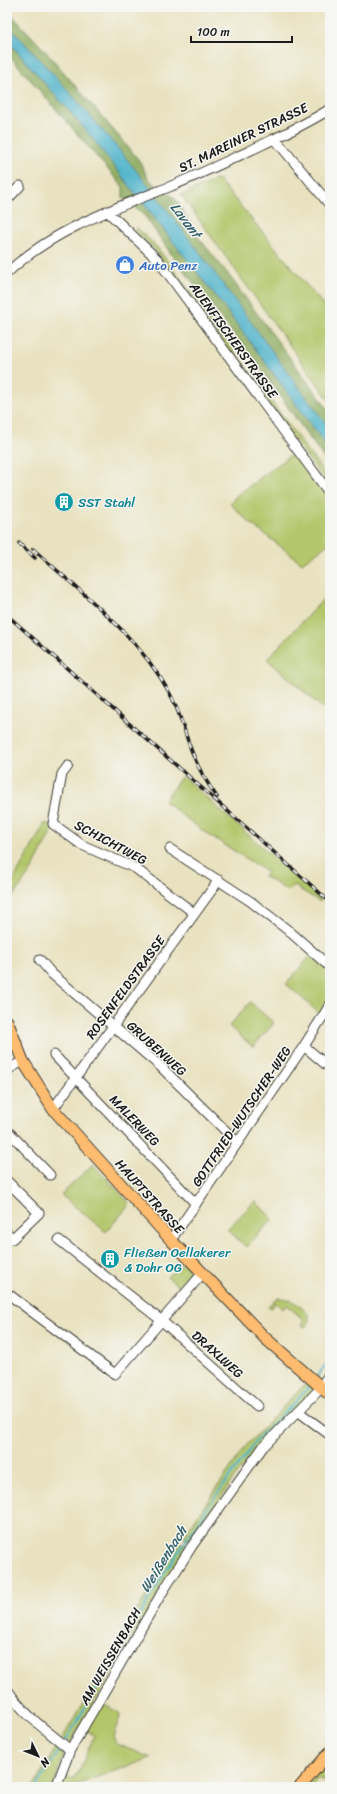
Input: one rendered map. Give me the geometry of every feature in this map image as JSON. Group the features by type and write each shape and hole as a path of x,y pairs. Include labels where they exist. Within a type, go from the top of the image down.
{"main road":[{"name":"HAUPTSTRASSE","path":"7,1021 23,1061 53,1109 171,1240 265,1338 330,1395"},
{"path":"300,1787 330,1752"}],"street":[{"name":"ST. MAREINER STRASSE","path":"7,273 42,246 80,224 106,211 167,188 275,138 329,110"},
{"path":"275,138 330,205"},
{"path":"7,200 20,186"},
{"name":"AUENFISCHERSTRASSE","path":"106,211 158,260 330,494"},
{"name":"SCHICHTWEG","path":"68,766 62,774 53,824 82,845 135,868 194,913"},
{"path":"170,850 250,901 289,931 330,967"},
{"name":"ROSENFELDSTRASSE","path":"53,1109 219,880"},
{"name":"GRUBENWEG","path":"40,960 52,974 160,1066 237,1142"},
{"name":"GOTTFRIED-WUTSCHER-WEG","path":"171,1240 304,1046 330,1005"},
{"path":"304,1046 330,1068"},
{"name":"MALERWEG","path":"54,1055 74,1078 114,1117 196,1204"},
{"path":"7,1070 23,1061"},
{"path":"7,1130 50,1174"},
{"path":"7,1181 38,1213 12,1239 7,1233"},
{"name":"DRAXLWEG","path":"59,1240 162,1321 258,1406"},
{"path":"7,1293 115,1374 203,1273"},
{"name":"AM WEISSENBACH","path":"56,1787 69,1749 160,1596 192,1546 237,1481 263,1447 299,1412 317,1383 330,1374"},
{"path":"299,1412 330,1435"},
{"path":"7,1689 28,1716 69,1749"}],"green space":[{"path":"7,10 50,56 139,160 149,180 175,198 198,237 225,270 330,412 330,429 137,173 52,73 7,24"},
{"path":"7,40 86,130 228,312 330,450 330,467 266,376 171,254 145,216 123,198 123,187 7,53"},
{"path":"218,179 330,313 330,401 181,195"},
{"path":"137,228 157,247 330,481 330,488 154,249 134,230"},
{"path":"295,452 330,500 330,543 302,563 250,523 230,504 236,496"},
{"path":"330,592 330,710 327,712 267,659"},
{"path":"182,776 322,900 320,902 293,885 288,891 267,878 264,876 267,872 203,831 164,801"},
{"path":"45,823 54,827 32,870 11,899 7,892"},
{"path":"312,954 330,970 330,999 321,1015 286,984"},
{"path":"250,1002 274,1023 253,1047 229,1026"},
{"path":"93,1164 130,1204 106,1232 61,1195"},
{"path":"255,1201 273,1219 246,1247 227,1229"},
{"path":"183,1263 189,1269 188,1284 183,1289 167,1277"},
{"path":"278,1298 288,1299 302,1308 309,1315 309,1322 307,1326 304,1327 302,1324 304,1320 287,1305 283,1309 275,1303 271,1308 268,1306"},
{"path":"306,1383 314,1390 259,1447 236,1475 191,1541 183,1537 245,1447"},
{"path":"180,1542 187,1546 70,1743 62,1739 165,1563"},
{"path":"105,1700 105,1705 121,1714 113,1737 117,1744 151,1758 70,1787 60,1787 63,1775 74,1779 76,1774 78,1774 94,1736 85,1729"},
{"path":"58,1744 65,1751 53,1787 33,1787"},
{"path":"330,1756 330,1784 318,1778 311,1787 305,1787"}],"water":[{"path":"7,24 107,136 188,237 330,429 330,450 228,312 86,130 7,40"}],"waterway":[{"name":"Weißenbach","path":"316,1378 330,1359"},
{"name":"Weißenbach","path":"65,1742 165,1572 212,1501 260,1436 312,1383"},
{"name":"Weißenbach","path":"36,1787 62,1746"}],"railway":[{"path":"19,543 35,558"},
{"path":"33,549 107,615 141,651 156,671 176,707 197,764 217,797"},
{"path":"7,615 330,902"}],"place":[{"name":"Auto Penz","path":"125,265"},
{"name":"SST Stahl","path":"64,502"},
{"name":"Fließen Oellakerer & Dohr OG","path":"110,1259"}],"water label":[{"name":"Lavant","path":"186,220"}]}
